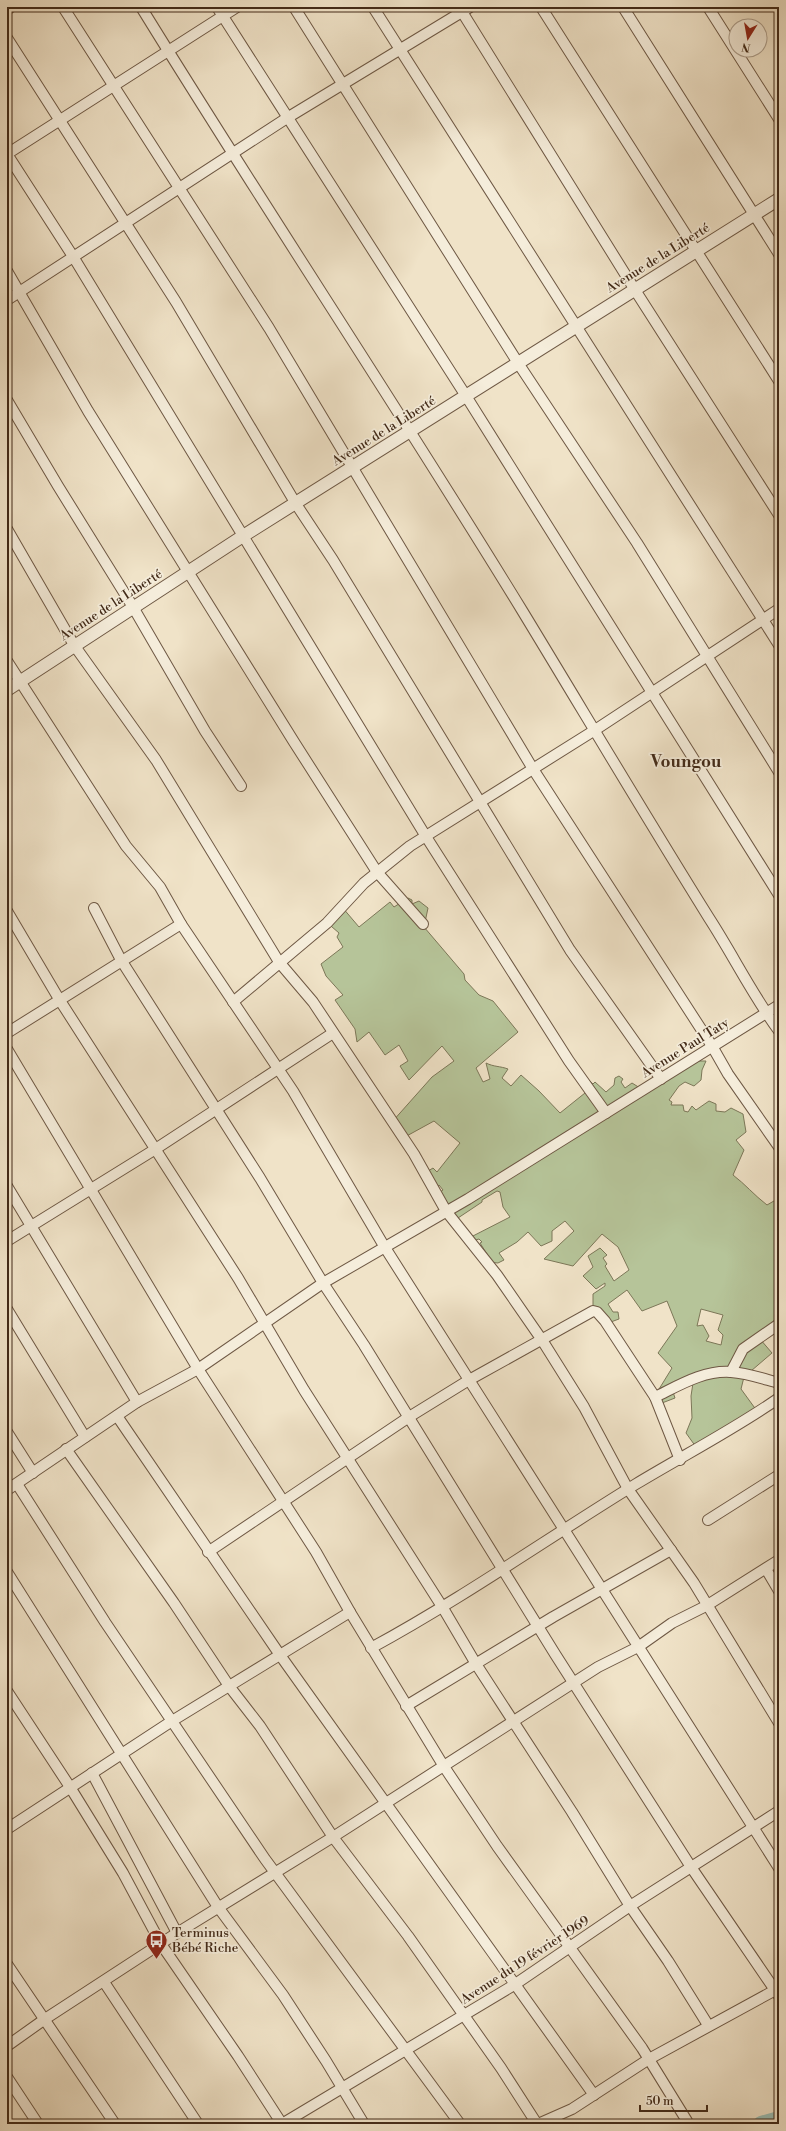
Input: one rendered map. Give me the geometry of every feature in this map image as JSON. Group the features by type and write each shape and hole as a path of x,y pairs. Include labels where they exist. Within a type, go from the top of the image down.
{"street":[{"path":"7,10 11,7"},
{"path":"63,7 181,189 353,468 533,769 712,1046 728,1074 779,1148"},
{"path":"141,7 410,431 595,730 766,1014 779,1031"},
{"path":"216,7 466,396 779,895"},
{"path":"237,7 7,154 74,258 425,835 570,1061 606,1113"},
{"path":"294,7 518,363 637,543 779,772"},
{"path":"373,7 779,645"},
{"path":"541,7 779,382"},
{"path":"623,7 779,254"},
{"path":"708,7 779,119"},
{"path":"7,300 181,189 288,118 344,85 464,9 635,290 779,515"},
{"path":"7,38 176,302 296,504 333,560 570,950 661,1079"},
{"name":"Avenue de la Liberté","path":"7,690 243,536 779,199"},
{"path":"7,271 88,411 377,872 423,924"},
{"path":"7,400 133,607 205,731 241,786"},
{"path":"7,529 74,645 156,760 279,962 313,1002 414,1154 446,1212 497,1275 542,1340 584,1407 628,1489 671,1550 779,1723"},
{"path":"234,1002 279,962 327,923 364,883 425,835 595,730 779,609"},
{"path":"7,661 19,683 126,846 160,887 181,924 279,1070 384,1246 779,1868"},
{"path":"66,1449 174,1603 229,1686 260,1726 333,1837 408,1936 538,2124 572,2109 649,2058 708,2025 778,1991 691,1867 538,1626 409,1417 323,1283 217,1109 121,960 94,908"},
{"path":"7,911 58,999 238,1278 347,1459 443,1608 476,1664 572,1812 630,1906 668,1961 708,2025"},
{"path":"7,1033 58,999 181,924"},
{"name":"Avenue Paul Taty","path":"7,1490 137,1402 198,1369 264,1322 323,1283 384,1246 446,1212 779,1005"},
{"path":"7,1241 154,1150 279,1070 333,1033"},
{"path":"7,1049 92,1189 198,1369 316,1552 406,1706 443,1765 497,1846 649,2058 687,2121"},
{"path":"7,1186 137,1402"},
{"path":"7,1309 85,1437"},
{"path":"208,1552 283,1500 409,1417 469,1380 542,1340 588,1312 597,1312 605,1321 655,1397 680,1460"},
{"path":"731,1372 743,1350 779,1324"},
{"path":"655,1397 692,1379 710,1374 731,1372 779,1384"},
{"path":"372,1648 443,1608 502,1568 628,1489 716,1439 779,1398"},
{"path":"117,1416 208,1552 280,1655 514,1986 594,2095"},
{"path":"7,1432 33,1473"},
{"path":"708,1520 779,1474"},
{"path":"17,1484 104,1622 265,1859 277,1872 460,2124"},
{"path":"406,1706 538,1626 671,1550"},
{"path":"7,2046 177,1933 333,1837 385,1802 514,1722 598,1667 638,1647 672,1623 706,1606 779,1560"},
{"path":"766,1569 779,1591"},
{"path":"7,1572 218,1907 283,1995 364,2124"},
{"path":"7,1829 172,1721 350,1612"},
{"path":"7,1691 70,1787 123,1873 160,1944 238,2056 282,2124"},
{"path":"92,1773 177,1933"},
{"name":"Avenue du 19 février 1969","path":"282,2124 514,1986 630,1906 779,1811"},
{"path":"7,1964 46,2019 115,2124"},
{"path":"104,1982 198,2124"},
{"path":"7,2077 38,2124"}],"green space":[{"path":"408,898 412,900 412,904 419,901 428,908 424,927 464,974 465,980 479,995 493,1001 518,1032 476,1068 483,1082 490,1079 486,1063 508,1069 502,1078 511,1086 521,1075 560,1113 585,1093 588,1086 576,1068 593,1084 595,1082 606,1092 614,1085 615,1078 619,1076 623,1079 621,1082 625,1088 632,1083 640,1088 698,1061 706,1061 702,1070 701,1080 694,1086 685,1082 679,1086 669,1100 672,1102 671,1105 683,1105 684,1111 688,1112 692,1106 696,1110 709,1101 716,1104 716,1111 725,1112 731,1108 743,1114 746,1132 736,1140 744,1150 733,1175 767,1205 779,1198 779,1322 760,1339 772,1353 744,1377 741,1389 757,1411 696,1447 686,1433 692,1418 691,1396 693,1383 673,1392 675,1398 662,1403 656,1394 672,1368 658,1353 677,1326 667,1301 642,1311 627,1290 608,1304 613,1312 618,1312 619,1319 608,1323 593,1306 593,1294 605,1286 605,1283 596,1289 583,1276 593,1267 588,1256 600,1248 607,1255 603,1258 607,1264 605,1266 614,1281 629,1270 618,1247 602,1234 573,1266 544,1259 574,1231 565,1221 552,1231 552,1241 541,1246 528,1232 517,1242 499,1253 504,1260 498,1263 488,1262 487,1254 480,1243 482,1242 479,1239 472,1241 469,1238 510,1217 503,1207 500,1192 497,1191 482,1200 482,1202 455,1220 448,1213 454,1202 444,1205 437,1194 443,1190 439,1185 435,1190 425,1173 433,1168 437,1172 460,1143 434,1121 403,1138 392,1122 432,1077 454,1061 442,1046 409,1080 400,1066 408,1061 399,1045 385,1055 369,1032 357,1042 355,1029 335,1000 343,995 326,976 321,964 343,947 337,937 339,933 324,920 342,907 359,927 390,902 394,907","holes":["701,1309 723,1315 718,1330 723,1335 721,1345 706,1341 709,1336 703,1325 697,1326"]}],"waterway":[{"path":"761,2124 779,2119"}],"place":[{"name":"Terminus Bébé Riche","path":"156,1960"}],"district":[{"name":"Voungou","path":"686,762"}]}
